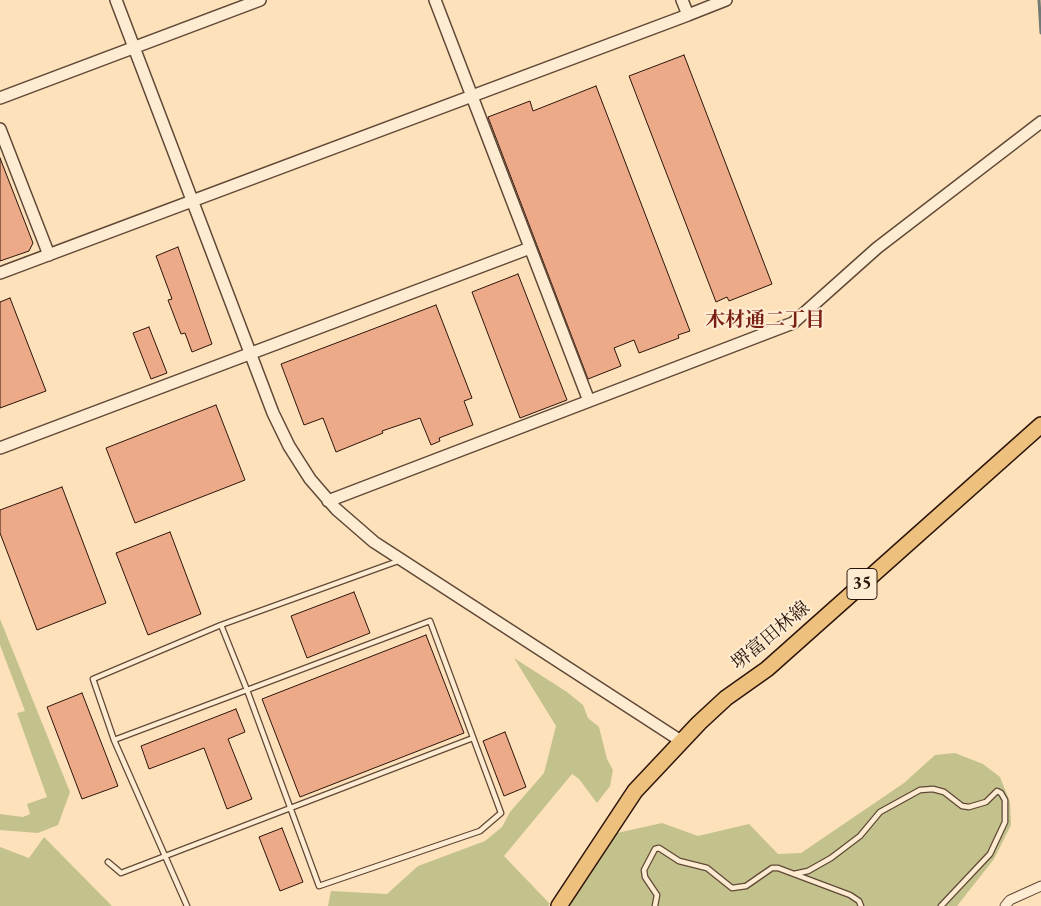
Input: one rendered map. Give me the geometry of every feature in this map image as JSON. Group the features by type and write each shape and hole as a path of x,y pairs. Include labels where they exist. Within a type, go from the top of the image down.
{"main road":[{"name":"堺富田林線","path":"559,906 635,791 681,741 726,698 767,669 1041,425"}],"street":[{"path":"116,0 273,414 289,446 310,479 328,501 355,526 401,560 681,741"},
{"path":"0,98 260,0"},
{"path":"435,0 589,401"},
{"path":"682,0 688,15"},
{"path":"0,273 726,0"},
{"path":"328,501 793,323 877,248 1041,122"},
{"path":"0,129 49,255"},
{"path":"0,448 530,248"},
{"path":"1005,906 1010,900 1041,886"}],"lane":[{"path":"187,906 114,740 93,679 221,625 401,560"},
{"path":"114,740 247,690 430,621 501,813 480,831 320,886 247,690 221,625"},
{"path":"108,862 121,873 473,738"},
{"path":"794,874 808,871 831,858 856,839 880,812 924,788 944,792 962,806 969,807 986,802 997,791 1001,793 1006,809 1005,822 990,854 941,906"},
{"path":"655,906 658,894 645,877 644,870 655,849 665,851 670,857 679,861 707,868 732,888 746,886 772,868 794,874 850,895 859,901 861,906"}],"shaded area":[{"path":"0,619 70,792 58,825 38,833 0,830 0,814 23,817 30,814 27,804 47,797 17,713 25,711 0,645"},
{"path":"514,658 567,692 583,705 588,718 599,727 607,759 613,770 610,786 597,803 579,779 572,774 504,856 550,904 548,906 328,906 331,891 387,894 418,866 485,841 502,827 510,812 544,773 556,726"},
{"path":"955,753 983,764 1000,777 1010,802 1011,825 994,859 957,906 568,906 617,833 662,823 698,836 749,824 778,854 801,853 904,783 935,755"},
{"path":"44,837 112,906 0,906 0,847 29,858"}],"building":[{"path":"684,55 772,284 729,301 727,297 716,302 629,76"},
{"path":"596,86 690,331 678,335 679,338 639,353 634,340 614,348 621,366 588,379 488,117 530,101 533,111"},
{"path":"0,158 33,243 29,251 0,261"},
{"path":"178,247 212,344 192,352 185,333 181,334 168,300 172,299 156,256"},
{"path":"518,274 567,400 520,418 472,292"},
{"path":"10,298 46,391 0,408 0,302"},
{"path":"436,305 472,398 464,401 473,425 439,438 440,441 431,445 420,418 382,431 383,433 336,452 323,418 304,425 281,364"},
{"path":"149,327 167,373 151,379 133,333"},
{"path":"216,405 245,480 135,523 106,448"},
{"path":"62,487 106,603 37,630 0,533 0,510"},
{"path":"170,532 201,614 148,635 116,553"},
{"path":"354,592 370,633 307,658 291,616"},
{"path":"426,635 464,733 300,797 262,699"},
{"path":"82,693 118,786 82,799 47,707"},
{"path":"236,709 245,732 228,739 252,799 227,809 204,748 149,769 141,746"},
{"path":"505,732 526,787 504,796 483,741"},
{"path":"282,828 303,882 280,891 259,837"}],"waterway":[{"path":"1039,0 1041,33"}],"district":[{"name":"木材通二丁目","path":"765,321"}]}
